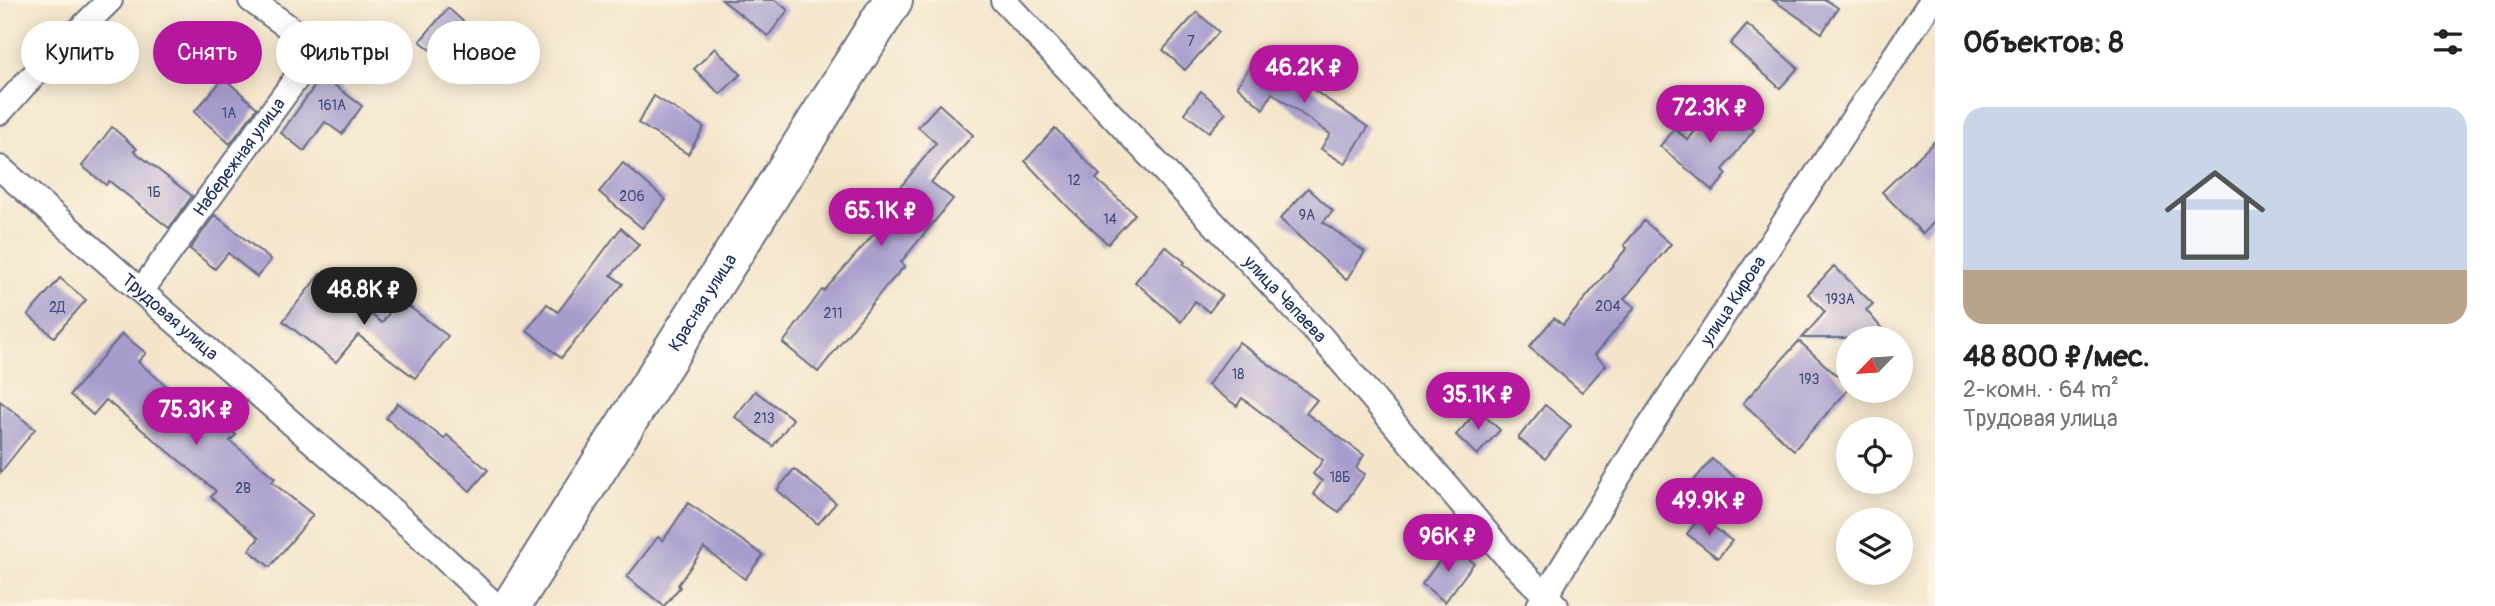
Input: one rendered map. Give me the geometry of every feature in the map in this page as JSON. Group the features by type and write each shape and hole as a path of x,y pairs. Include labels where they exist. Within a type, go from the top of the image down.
{"main road":[{"name":"Красная улица","path":"511,606 893,0"}],"street":[{"path":"0,112 110,0"},
{"name":"Набережная улица","path":"141,291 309,61 305,39 251,0"},
{"name":"улица Чапаева","path":"1003,0 1321,337 1548,603"},
{"name":"улица Кирова","path":"1548,603 1642,438 1933,0"},
{"name":"Трудовая улица","path":"0,168 414,530 496,606"}],"building":[{"path":"722,0 775,0 788,10 768,36"},
{"path":"1773,0 1826,0 1838,8 1822,33"},
{"path":"448,8 463,21 437,21"},
{"path":"1197,12 1219,32 1185,70 1163,50"},
{"path":"1747,24 1798,68 1780,88 1730,44"},
{"path":"427,33 427,47 420,41"},
{"path":"715,48 741,74 720,94 694,69"},
{"path":"1259,53 1368,127 1345,164 1321,149 1330,134 1272,93 1263,109 1237,86"},
{"path":"219,84 231,84 257,108 230,144 194,112"},
{"path":"316,84 333,84 362,106 342,134 325,122 304,151 281,133"},
{"path":"1201,91 1226,113 1209,132 1184,113"},
{"path":"654,96 704,127 688,154 638,123"},
{"path":"1718,101 1754,130 1723,170 1727,174 1713,191 1660,146 1675,129 1688,140"},
{"path":"939,104 973,135 931,182 953,199 901,262 905,266 818,372 783,343 822,290 824,291 889,217 881,211 936,143 918,127"},
{"path":"112,127 137,149 134,151 192,196 169,228 109,181 106,185 82,166"},
{"path":"1055,128 1100,175 1096,179 1135,214 1108,244 1069,208 1025,161"},
{"path":"1935,141 1935,221 1923,234 1882,192"},
{"path":"623,163 666,200 642,228 599,192"},
{"path":"1308,188 1333,211 1323,222 1365,252 1346,280 1280,219"},
{"path":"215,215 271,260 257,277 228,253 215,269 190,249"},
{"path":"1644,221 1671,244 1624,299 1635,307 1595,355 1606,365 1582,392 1529,347 1554,318 1563,325 1627,248 1624,245"},
{"path":"621,228 639,245 611,275 623,284 561,358 527,330 547,304 558,312"},
{"path":"1165,246 1222,295 1209,312 1195,301 1181,322 1135,282"},
{"path":"1834,266 1873,304 1866,310 1880,326 1836,326 1836,338 1802,338 1825,312 1808,294"},
{"path":"320,274 382,323 399,299 448,336 415,378 358,335 336,362 283,321"},
{"path":"60,278 86,300 54,337 28,315"},
{"path":"122,334 146,353 138,362 211,423 216,417 236,435 230,441 275,478 272,482 313,515 270,567 249,550 259,538 211,497 216,491 106,400 93,415 70,395"},
{"path":"1799,341 1836,375 1836,403 1794,450 1743,403"},
{"path":"1239,342 1317,400 1306,413 1364,455 1356,468 1365,474 1339,512 1313,494 1322,481 1313,474 1323,460 1242,398 1237,406 1208,385"},
{"path":"755,391 793,419 773,446 735,417"},
{"path":"0,401 35,429 0,473"},
{"path":"398,403 444,439 447,435 488,470 470,491 386,418"},
{"path":"1545,405 1571,426 1545,459 1518,438"},
{"path":"1478,410 1500,430 1477,455 1456,435"},
{"path":"1712,459 1748,488 1728,513 1691,484"},
{"path":"794,469 836,503 818,524 777,490"},
{"path":"688,503 763,555 745,579 704,548 678,585 680,587 664,606 627,577 658,537 663,541"},
{"path":"1700,517 1732,541 1718,558 1687,534"},
{"path":"1451,546 1474,563 1445,602 1422,584"}]}
